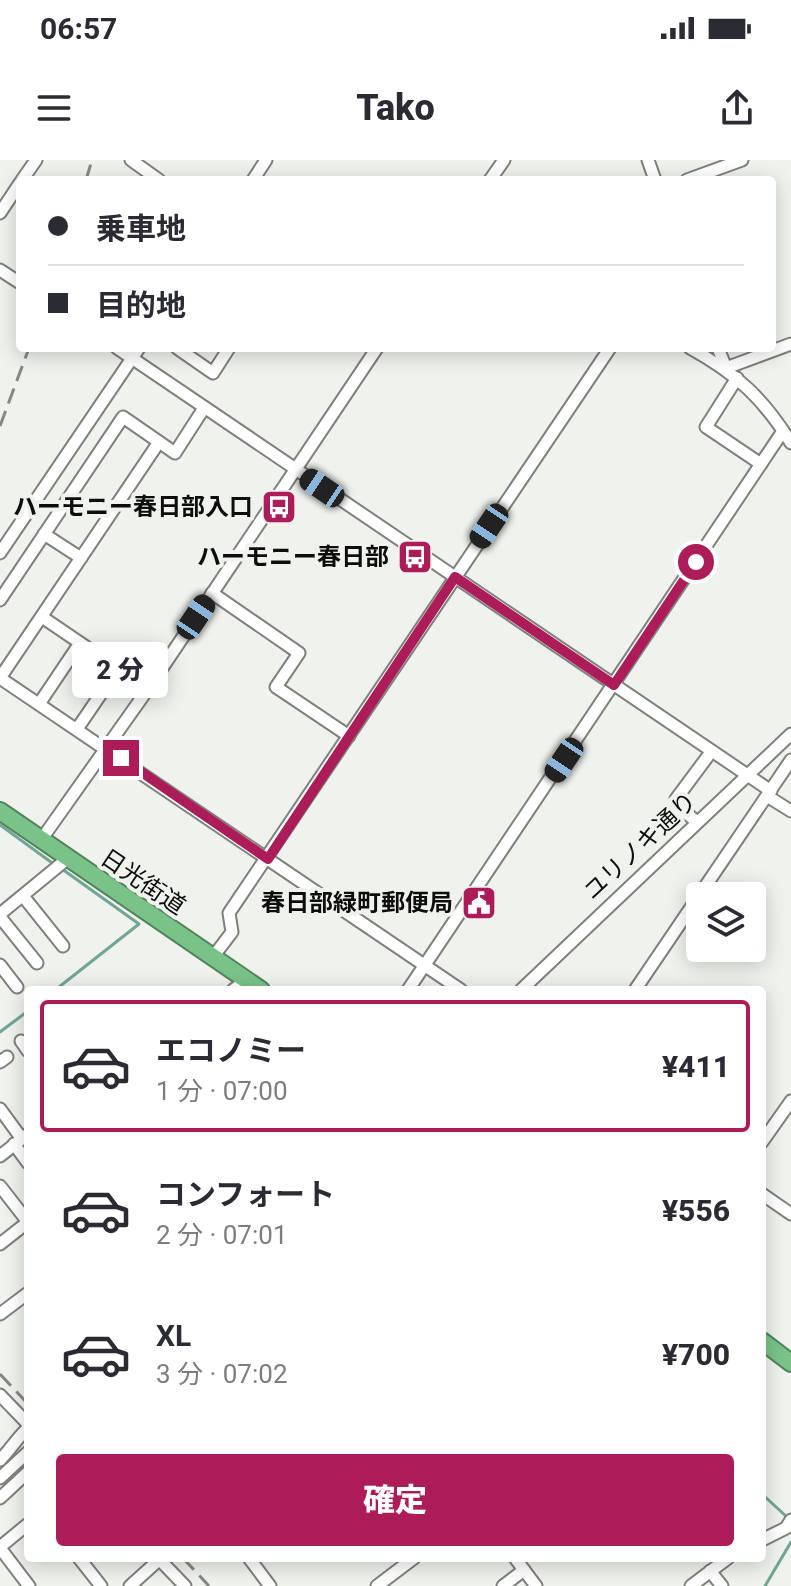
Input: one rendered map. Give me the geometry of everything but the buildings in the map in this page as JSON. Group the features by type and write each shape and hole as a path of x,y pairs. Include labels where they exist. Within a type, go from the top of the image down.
{"highway":[{"name":"日光街道","path":"0,811 213,957 239,985"},
{"path":"766,1344 791,1363"}],"street":[{"path":"131,160 145,164"},
{"path":"698,176 742,160"},
{"path":"0,213 16,189"},
{"path":"183,352 213,373 226,352"},
{"path":"41,840 148,689 374,352"},
{"path":"213,957 232,932 229,913 607,352"},
{"path":"697,352 726,368 770,410 791,443"},
{"path":"720,352 726,368"},
{"path":"726,368 769,352"},
{"path":"0,553 135,353 204,408 614,685 746,776 791,811"},
{"path":"737,378 706,427 761,464"},
{"path":"0,600 123,417 175,453 204,408"},
{"path":"411,986 783,431"},
{"path":"159,442 0,678 455,986"},
{"path":"44,534 81,558"},
{"path":"212,593 299,653 276,687 349,736"},
{"path":"42,617 148,689"},
{"path":"39,704 80,643"},
{"path":"77,729 118,669"},
{"name":"ユリノキ通り","path":"525,986 791,734"},
{"path":"697,822 679,807 676,799 711,752"},
{"path":"638,986 791,760"},
{"path":"37,963 0,915 67,859"},
{"path":"23,896 63,946"},
{"path":"0,965 17,987"},
{"path":"766,1136 791,1101"},
{"path":"0,1109 21,1139 0,1156"},
{"path":"0,1186 24,1217"},
{"path":"766,1197 791,1214"},
{"path":"0,1244 24,1225"},
{"path":"0,1314 24,1296"},
{"path":"0,1395 24,1422"},
{"path":"0,1460 24,1430"},
{"path":"0,1478 24,1456"},
{"path":"0,1498 24,1476"},
{"path":"766,1538 786,1528 791,1520"},
{"path":"24,1527 0,1547 29,1586"},
{"path":"82,1562 101,1586"},
{"path":"130,1586 156,1562"},
{"path":"162,1562 185,1586"},
{"path":"252,1562 270,1586"},
{"path":"377,1586 409,1562"},
{"path":"518,1562 536,1586"},
{"path":"691,1586 722,1562"},
{"path":"503,1586 524,1570"},
{"path":"710,1571 722,1586"}],"waterway":[{"path":"0,825 55,865"},
{"path":"60,986 139,924 62,869"},
{"path":"0,1032 24,1014"},
{"path":"766,1498 788,1518"},
{"path":"765,1586 791,1542"}],"railway":[{"path":"87,176 92,160"},
{"path":"0,426 28,352"},
{"path":"0,1374 24,1400"},
{"path":"187,1562 209,1586"}],"place":[{"name":"ハーモニー春日部入口","path":"279,507"},
{"name":"ハーモニー春日部","path":"415,557"},
{"name":"春日部緑町郵便局","path":"479,903"}],"route":[{"path":"121,758 268,859 455,577 614,685 696,562"}]}
